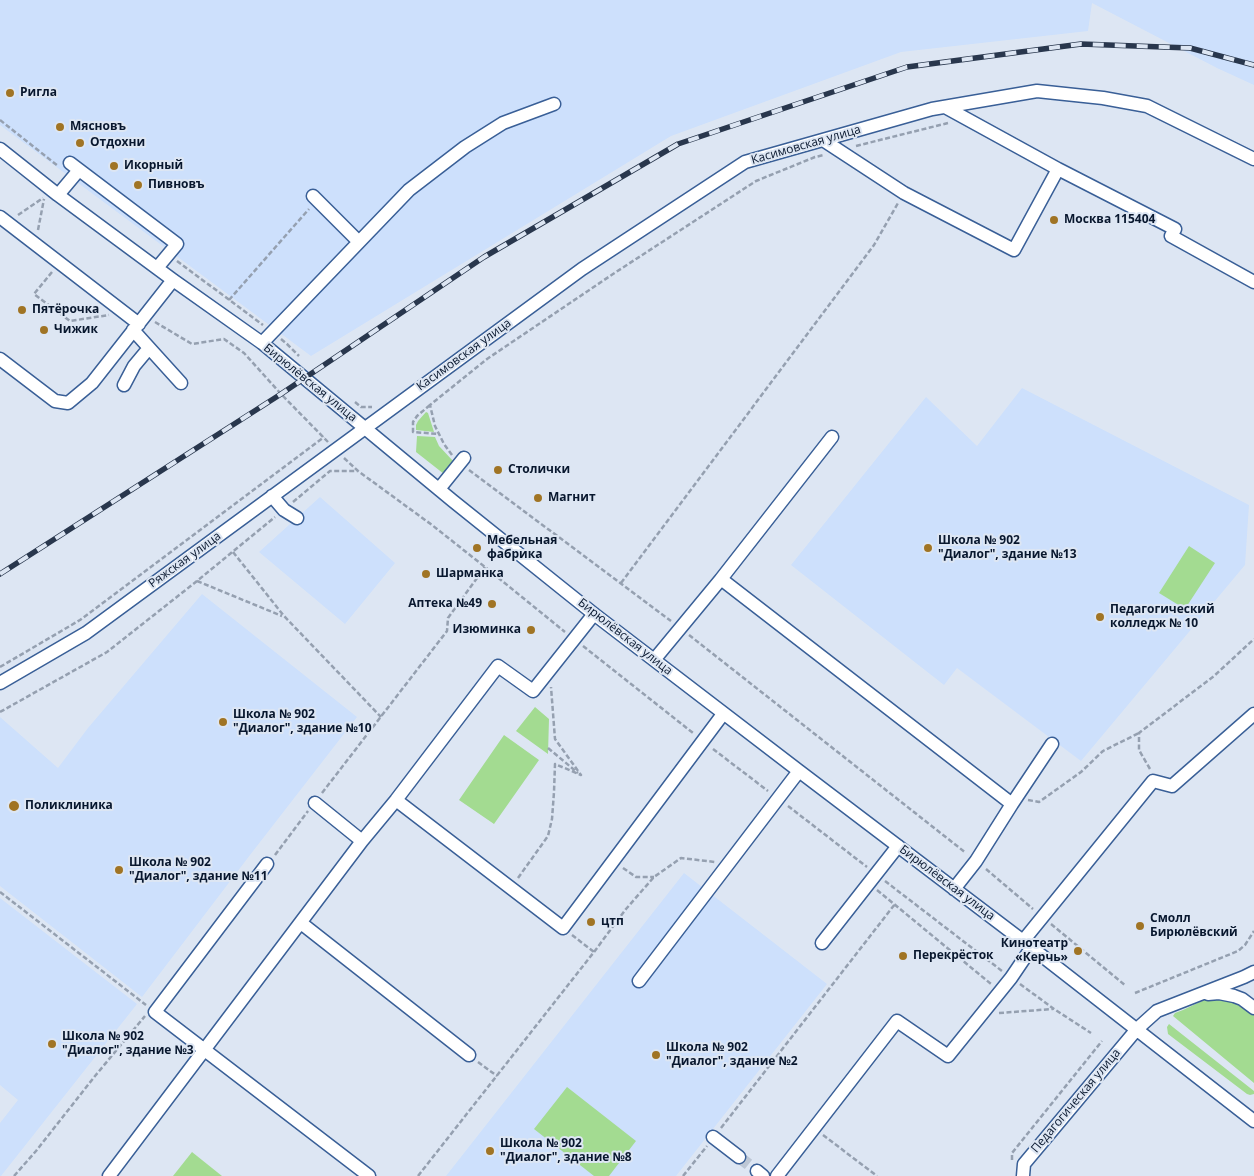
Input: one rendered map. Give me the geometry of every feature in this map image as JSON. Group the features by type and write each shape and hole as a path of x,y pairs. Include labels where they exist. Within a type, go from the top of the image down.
{"street":[{"name":"Касимовская улица","path":"365,428 582,269 745,162 932,109 1037,92 1103,98 1147,106 1254,159"},
{"path":"262,343 410,190 465,147 503,123 554,104"},
{"path":"945,107 1058,169 1175,229 1171,236 1254,282"},
{"path":"823,140 904,193 1014,250 1058,169"},
{"name":"Бирюлёвская улица","path":"0,149 58,195 262,343 594,614 1027,944 1254,1121"},
{"path":"58,195 74,170 176,244 157,268"},
{"path":"315,198 359,242"},
{"path":"0,217 139,323 149,348 181,383"},
{"path":"0,359 55,401 68,403 92,383 173,280"},
{"path":"124,385 134,366 149,348"},
{"name":"Ряжская улица","path":"0,683 86,632 365,428"},
{"path":"654,660 721,579 832,437"},
{"path":"439,489 462,460"},
{"path":"272,496 284,510 298,518"},
{"path":"721,579 1012,804"},
{"path":"110,1176 362,841 396,800 498,666 533,691 594,614"},
{"path":"396,800 563,928 724,714"},
{"path":"776,1176 897,1021 948,1056 1011,978 1043,916 1153,781 1172,786 1254,714"},
{"path":"954,889 976,861 1052,744"},
{"path":"639,981 799,771"},
{"path":"314,803 362,841"},
{"path":"822,943 898,846"},
{"path":"267,864 153,1011 369,1176"},
{"path":"301,924 469,1055"},
{"name":"Педагогическая улица","path":"1023,1176 1024,1164 1137,1029 1157,1011 1254,972"},
{"path":"1200,994 1234,996 1242,999 1254,1008"},
{"path":"713,1137 739,1157"}],"path":[{"path":"0,120 74,170"},
{"path":"850,148 955,121"},
{"path":"439,434 413,432 413,422 417,416 486,360 613,274 756,181 824,155"},
{"path":"621,583 874,246 904,193"},
{"path":"16,217 44,198 37,234"},
{"path":"230,300 315,198"},
{"path":"168,255 272,332 300,357"},
{"path":"59,263 34,294 70,321 125,313"},
{"path":"139,323 192,344 224,339 244,353 335,450 358,471 485,567 703,741 778,798 872,879 1054,1009 1091,1033"},
{"path":"354,402 361,407 372,407"},
{"path":"430,406 435,426 444,444 462,460 475,476 680,628 976,861 1126,986"},
{"path":"0,667 80,620 324,437"},
{"path":"0,712 107,652 197,581 330,471 358,471"},
{"path":"232,552 284,616 381,718"},
{"path":"267,864 447,631 448,618 485,567"},
{"path":"197,581 284,616"},
{"path":"1039,802 1081,772 1103,751 1139,733 1214,676 1254,639"},
{"path":"550,670 555,739 581,775"},
{"path":"1139,733 1139,750 1151,769 1153,781"},
{"path":"548,748 581,775"},
{"path":"511,888 548,836 554,801 555,764 581,775"},
{"path":"418,1176 626,909 654,877 681,858 729,863"},
{"path":"613,862 636,877 654,877"},
{"path":"872,879 895,904 1000,991"},
{"path":"0,892 153,1011 95,1076 14,1176"},
{"path":"683,1176 895,904"},
{"path":"563,928 594,952"},
{"path":"1135,993 1238,951 1245,945 1254,931"},
{"path":"982,1014 1054,1009"},
{"path":"1012,1161 1012,1153 1102,1040"},
{"path":"469,1055 497,1076"},
{"path":"814,1128 877,1176"}],"shaded area":[{"path":"0,0 1254,0 1254,85 1217,68 1092,3 1088,31 901,52 671,136 311,356 0,125"},
{"path":"1022,388 1249,505 1245,565 1081,761 957,668 944,685 791,565 926,397 977,446"},
{"path":"320,497 395,563 345,624 259,552"},
{"path":"202,594 357,717 142,997 0,886 0,717 58,768 88,728"},
{"name":"Школа № 902 \"Диалог\", здание №2","path":"684,873 827,984 676,1176 446,1176"},
{"name":"Школа № 902 \"Диалог\", здание №3","path":"0,898 137,1004 1,1176 0,1123 18,1100 0,1085"}],"green space":[{"path":"426,412 434,432 416,430 418,421"},
{"path":"417,436 435,437 439,446 454,462 444,474 416,452"},
{"path":"1189,546 1215,563 1185,609 1159,593"},
{"path":"535,707 549,719 548,754 516,731"},
{"path":"504,735 539,760 494,824 459,800"},
{"path":"1213,998 1230,999 1254,1013 1254,1083 1173,1016 1175,1013"},
{"path":"1169,1024 1254,1091 1254,1094 1247,1094 1168,1034 1167,1027"},
{"path":"567,1087 636,1141 609,1176 594,1176 534,1129"},
{"path":"192,1152 222,1176 173,1176"}],"tunnel":[{"path":"739,1157 757,1171"}],"railway":[{"path":"0,574 281,394 484,257 678,144 907,67 1081,44 1190,48 1254,65"}],"place":[{"name":"Ригла","path":"10,93"},
{"name":"Мясновъ","path":"60,127"},
{"name":"Отдохни","path":"80,143"},
{"name":"Икорный","path":"114,166"},
{"name":"Пивновъ","path":"138,185"},
{"name":"Москва 115404","path":"1054,220"},
{"name":"Пятёрочка","path":"22,310"},
{"name":"Чижик","path":"44,330"},
{"name":"Столички","path":"498,470"},
{"name":"Магнит","path":"538,498"},
{"name":"Мебельная фабрика","path":"477,548"},
{"name":"Школа № 902 \"Диалог\", здание №13","path":"928,548"},
{"name":"Шарманка","path":"426,574"},
{"name":"Аптека №49","path":"492,604"},
{"name":"Педагогический колледж № 10","path":"1100,617"},
{"name":"Изюминка","path":"531,630"},
{"name":"Школа № 902 \"Диалог\", здание №10","path":"223,722"},
{"name":"Поликлиника","path":"14,806"},
{"name":"Школа № 902 \"Диалог\", здание №11","path":"119,870"},
{"name":"цтп","path":"591,922"},
{"name":"Смолл Бирюлёвский","path":"1140,926"},
{"name":"Кинотеатр «Керчь»","path":"1078,951"},
{"name":"Перекрёсток","path":"903,956"},
{"name":"Школа № 902 \"Диалог\", здание №3","path":"52,1044"},
{"name":"Школа № 902 \"Диалог\", здание №2","path":"656,1055"},
{"name":"Школа № 902 \"Диалог\", здание №8","path":"490,1151"}]}
